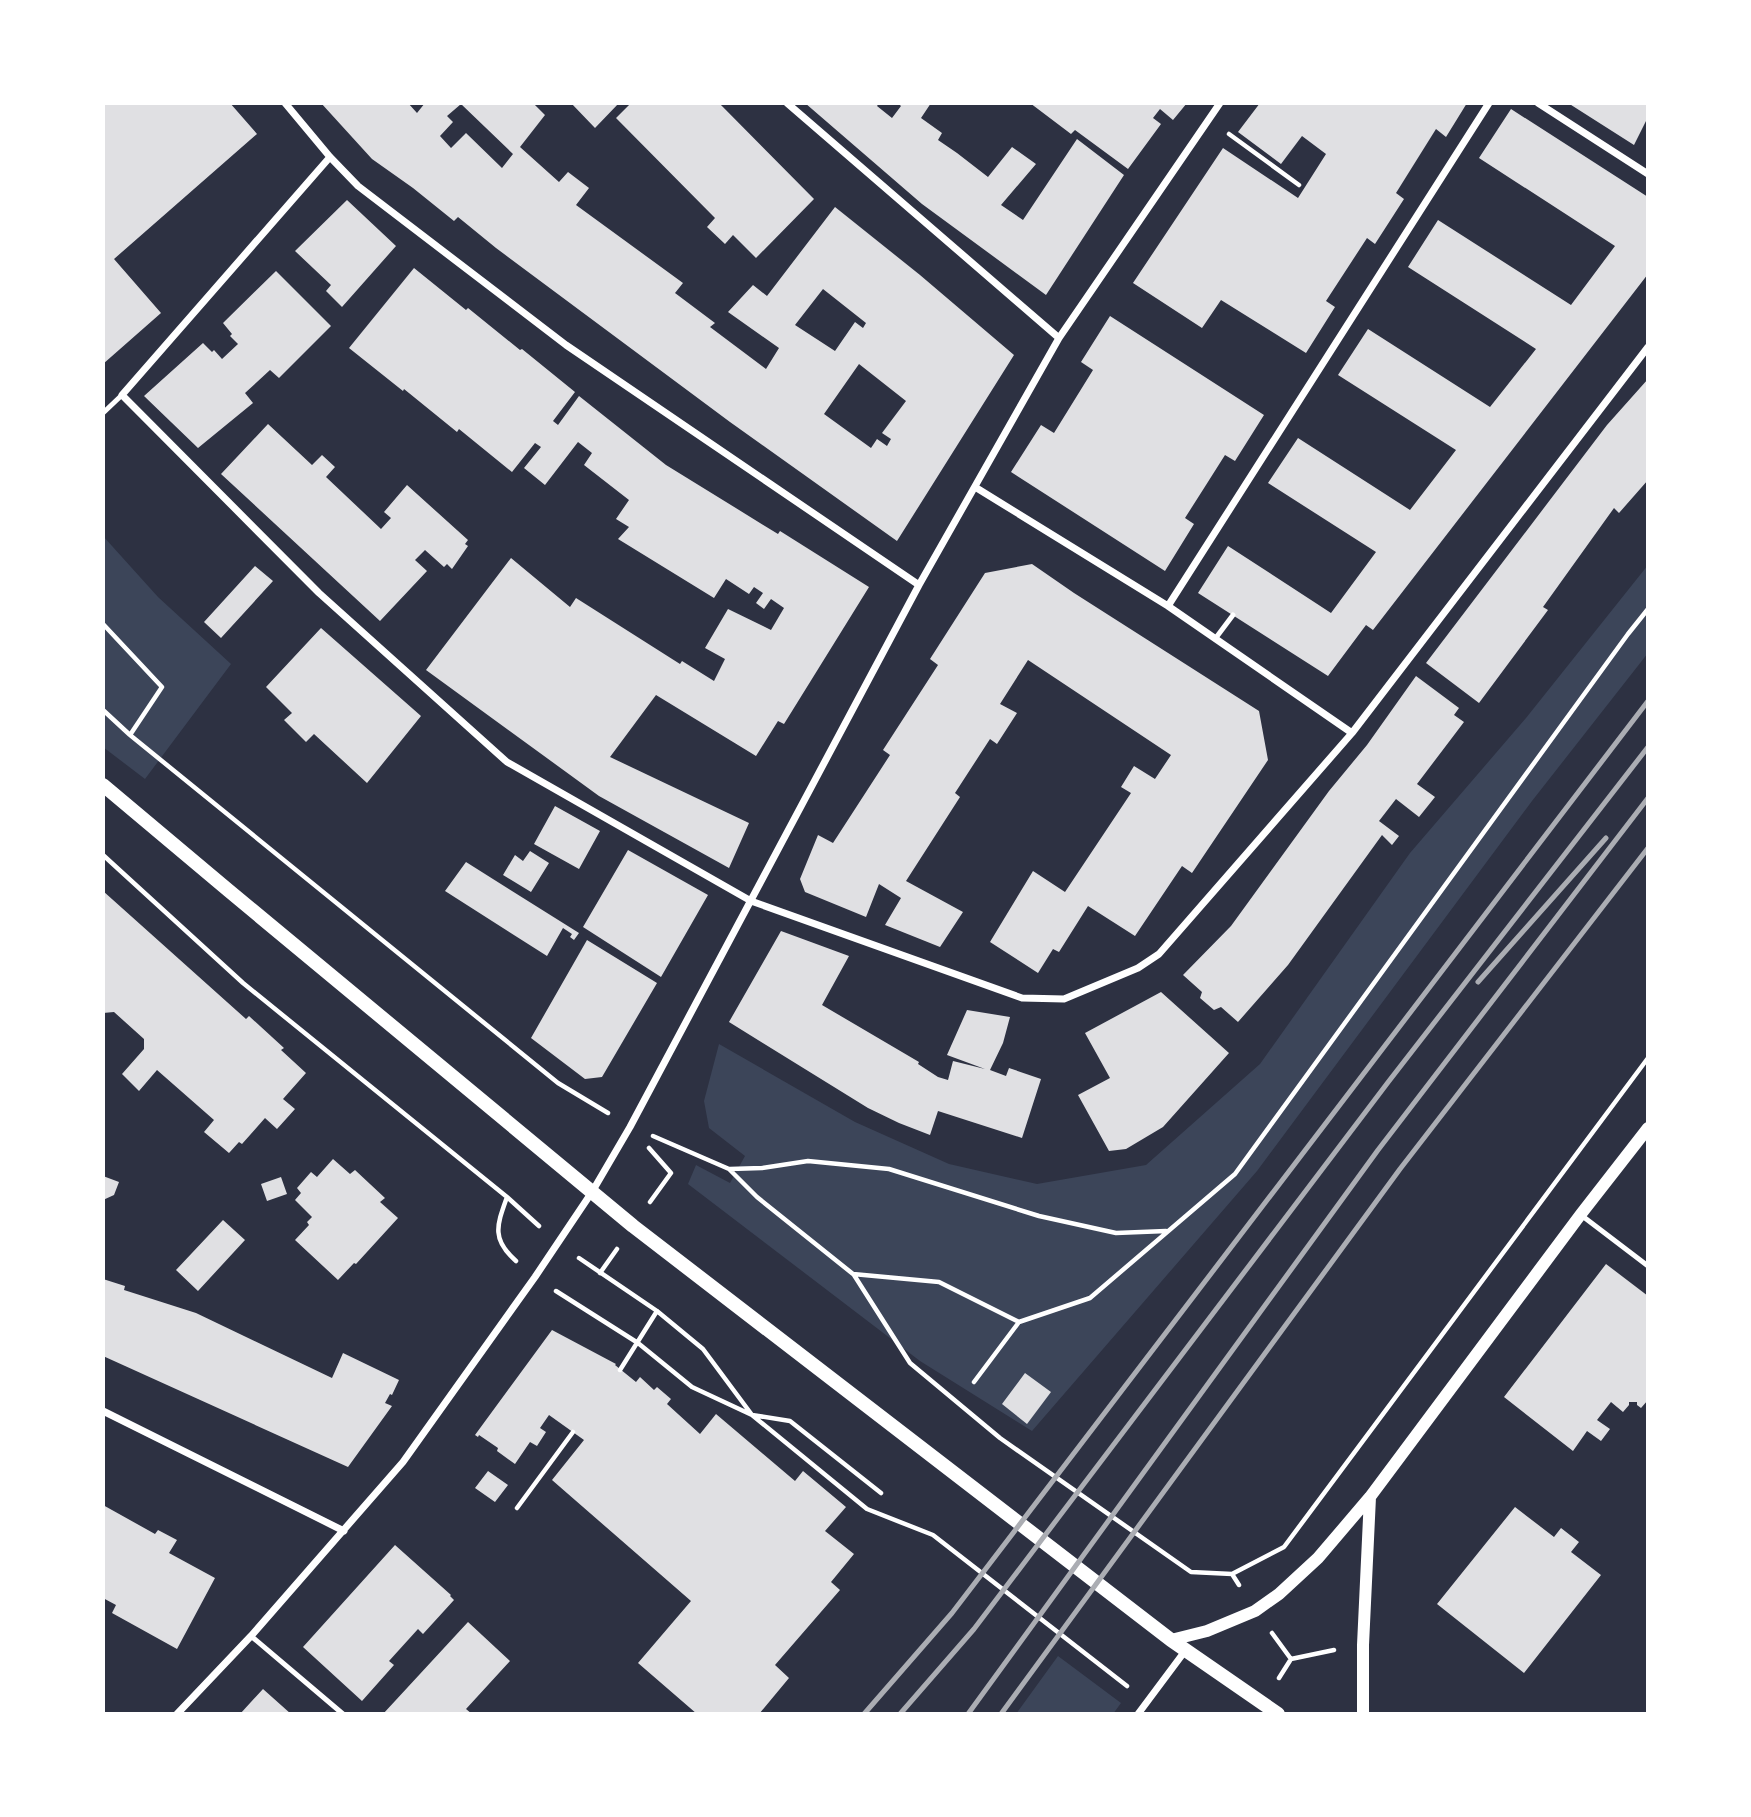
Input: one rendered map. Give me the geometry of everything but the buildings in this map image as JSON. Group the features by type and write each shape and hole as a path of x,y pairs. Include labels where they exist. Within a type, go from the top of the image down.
{"main road":[{"path":"103,785 592,1192 1185,1651 1278,1714"}],"street":[{"path":"285,103 358,186 566,345 919,585"},
{"path":"786,103 1059,338"},
{"path":"177,1714 251,1636 403,1462 592,1192 630,1127 919,585 1059,338 1220,103"},
{"path":"1168,606 1489,103"},
{"path":"1538,103 1648,174"},
{"path":"330,157 122,395 319,593 507,762 751,901 1022,998 1063,999 1138,968 1159,954 1352,733 1648,347"},
{"path":"975,486 1168,606 1352,733"},
{"path":"1171,1640 1207,1631 1255,1611 1279,1594 1318,1558 1370,1497 1648,1128"},
{"path":"103,1411 344,1531"},
{"path":"1363,1714 1363,1645 1370,1497"},
{"path":"1138,1714 1185,1651"}],"lane":[{"path":"103,413 122,395"},
{"path":"1215,639 1233,615"},
{"path":"1581,1214 1648,1266"},
{"path":"251,1636 343,1714"}],"path":[{"path":"1209,119 1299,185"},
{"path":"974,1382 1019,1322 1090,1298 1235,1174 1611,656 1648,609"},
{"path":"103,624 162,687 130,735"},
{"path":"103,710 130,735 558,1083 630,1127 729,1169 757,1197 853,1274 910,1363 1000,1438 1191,1572 1232,1573 1284,1547 1648,1058"},
{"path":"103,855 243,983 507,1197"},
{"path":"729,1169 762,1168 808,1161 889,1169 1039,1216 1116,1233 1168,1231"},
{"path":"600,1273 657,1311 703,1349 752,1415 867,1509 933,1535 1147,1701"},
{"path":"853,1274 939,1282 1019,1322"},
{"path":"620,1370 657,1311"},
{"path":"638,1343 692,1387 752,1415 790,1420 881,1493"},
{"path":"517,1508 573,1432"},
{"path":"1232,1573 1255,1611 1291,1659"},
{"path":"1263,1704 1291,1659 1363,1645"}],"shaded area":[{"path":"103,536 158,597 231,664 145,779 103,747"},
{"path":"1648,565 1648,653 1532,801 1257,1171 1032,1431 920,1361 688,1184 696,1165 730,1183 745,1156 709,1128 704,1101 719,1044 855,1122 949,1164 1037,1184 1146,1165 1260,1064 1410,853 1526,718"},
{"path":"1058,1656 1121,1703 1113,1714 1016,1714"}],"railway":[{"path":"864,1714 952,1613 1648,701"},
{"path":"900,1714 974,1629 1389,1081 1648,747"},
{"path":"968,1714 1378,1150 1648,798"},
{"path":"1478,982 1606,838"},
{"path":"1001,1714 1400,1169 1648,848"}]}
